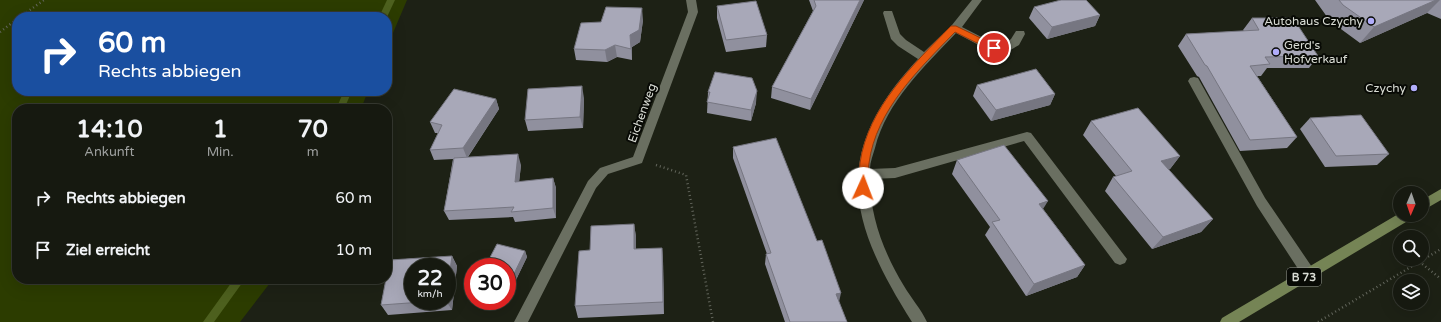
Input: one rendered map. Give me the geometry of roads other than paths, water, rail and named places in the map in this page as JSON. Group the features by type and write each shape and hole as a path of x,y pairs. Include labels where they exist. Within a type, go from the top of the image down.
{"main road":[{"path":"1429,202 1441,194"},
{"name":"B 73","path":"1226,322 1394,222"}],"street":[{"name":"Eichenweg","path":"521,322 592,185 604,171 638,160 693,12 691,0"},
{"path":"920,322 889,273 874,242 867,217 864,198 863,174 868,148 879,118 902,85 925,58 954,28 977,0"},
{"path":"888,13 895,36 902,43 925,58"},
{"path":"954,28 994,48 1004,50 1015,42 1020,34"},
{"path":"1194,81 1261,202 1309,274"},
{"path":"863,174 895,173 1027,136 1120,259"}],"waterway":[{"path":"385,12 391,0"},
{"path":"342,104 346,96"},
{"path":"208,322 236,284"}],"place":[{"name":"Autohaus Czychy","path":"1371,21"},
{"name":"Gerd's Hofverkauf","path":"1276,52"},
{"name":"Czychy","path":"1414,88"}]}
